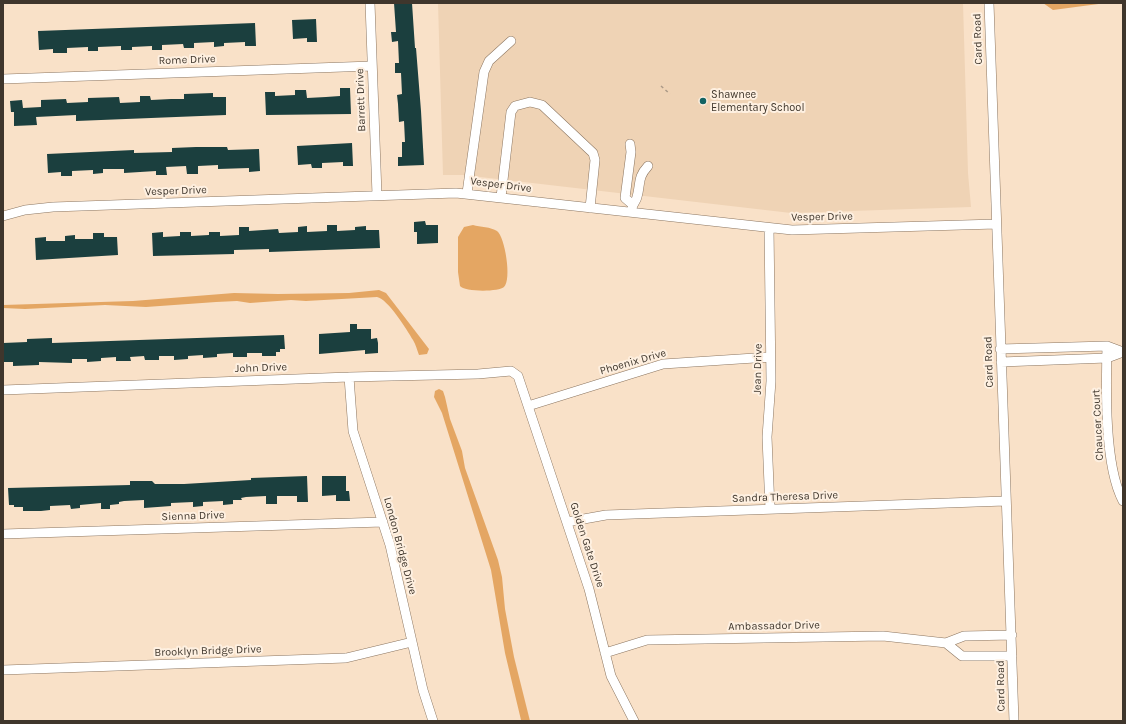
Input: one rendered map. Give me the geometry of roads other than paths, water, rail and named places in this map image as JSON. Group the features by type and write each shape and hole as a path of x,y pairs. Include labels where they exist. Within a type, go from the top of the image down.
{"street":[{"name":"Barrett Drive","path":"370,3 377,195"},
{"name":"Card Road","path":"989,3 1005,501 1012,635 1014,721"},
{"path":"467,193 484,72 490,60 511,41"},
{"name":"Rome Drive","path":"3,79 372,66"},
{"path":"501,197 511,112 515,106 530,102 542,104 593,153 595,160 590,208"},
{"path":"630,144 631,152 625,198 632,208 637,199 640,177 648,166"},
{"name":"Vesper Drive","path":"4,214 53,207 467,193 590,208 632,208 769,228 804,230 996,224"},
{"name":"Jean Drive","path":"769,228 771,381 767,437 770,509"},
{"path":"1000,349 1107,346 1123,352"},
{"name":"Chaucer Court","path":"1107,346 1110,456 1118,491 1123,501"},
{"path":"1058,347 1058,360"},
{"path":"1001,362 1107,358 1123,352"},
{"name":"Phoenix Drive","path":"528,406 663,364 770,357"},
{"name":"John Drive","path":"3,390 349,377 478,374 510,371 518,376"},
{"name":"Golden Gate Drive","path":"518,376 589,589 610,676 634,721"},
{"name":"London Bridge Drive","path":"349,377 353,431 383,522 423,690 433,721"},
{"name":"Sandra Theresa Drive","path":"567,522 606,515 1005,501"},
{"name":"Sienna Drive","path":"3,534 383,522"},
{"name":"Ambassador Drive","path":"605,653 647,640 883,636 946,643 964,636 1012,635"},
{"name":"Brooklyn Bridge Drive","path":"3,670 346,658 412,642"},
{"path":"946,643 962,656 1012,656"}],"place":[{"name":"Shawnee Elementary School","path":"703,101"}]}
